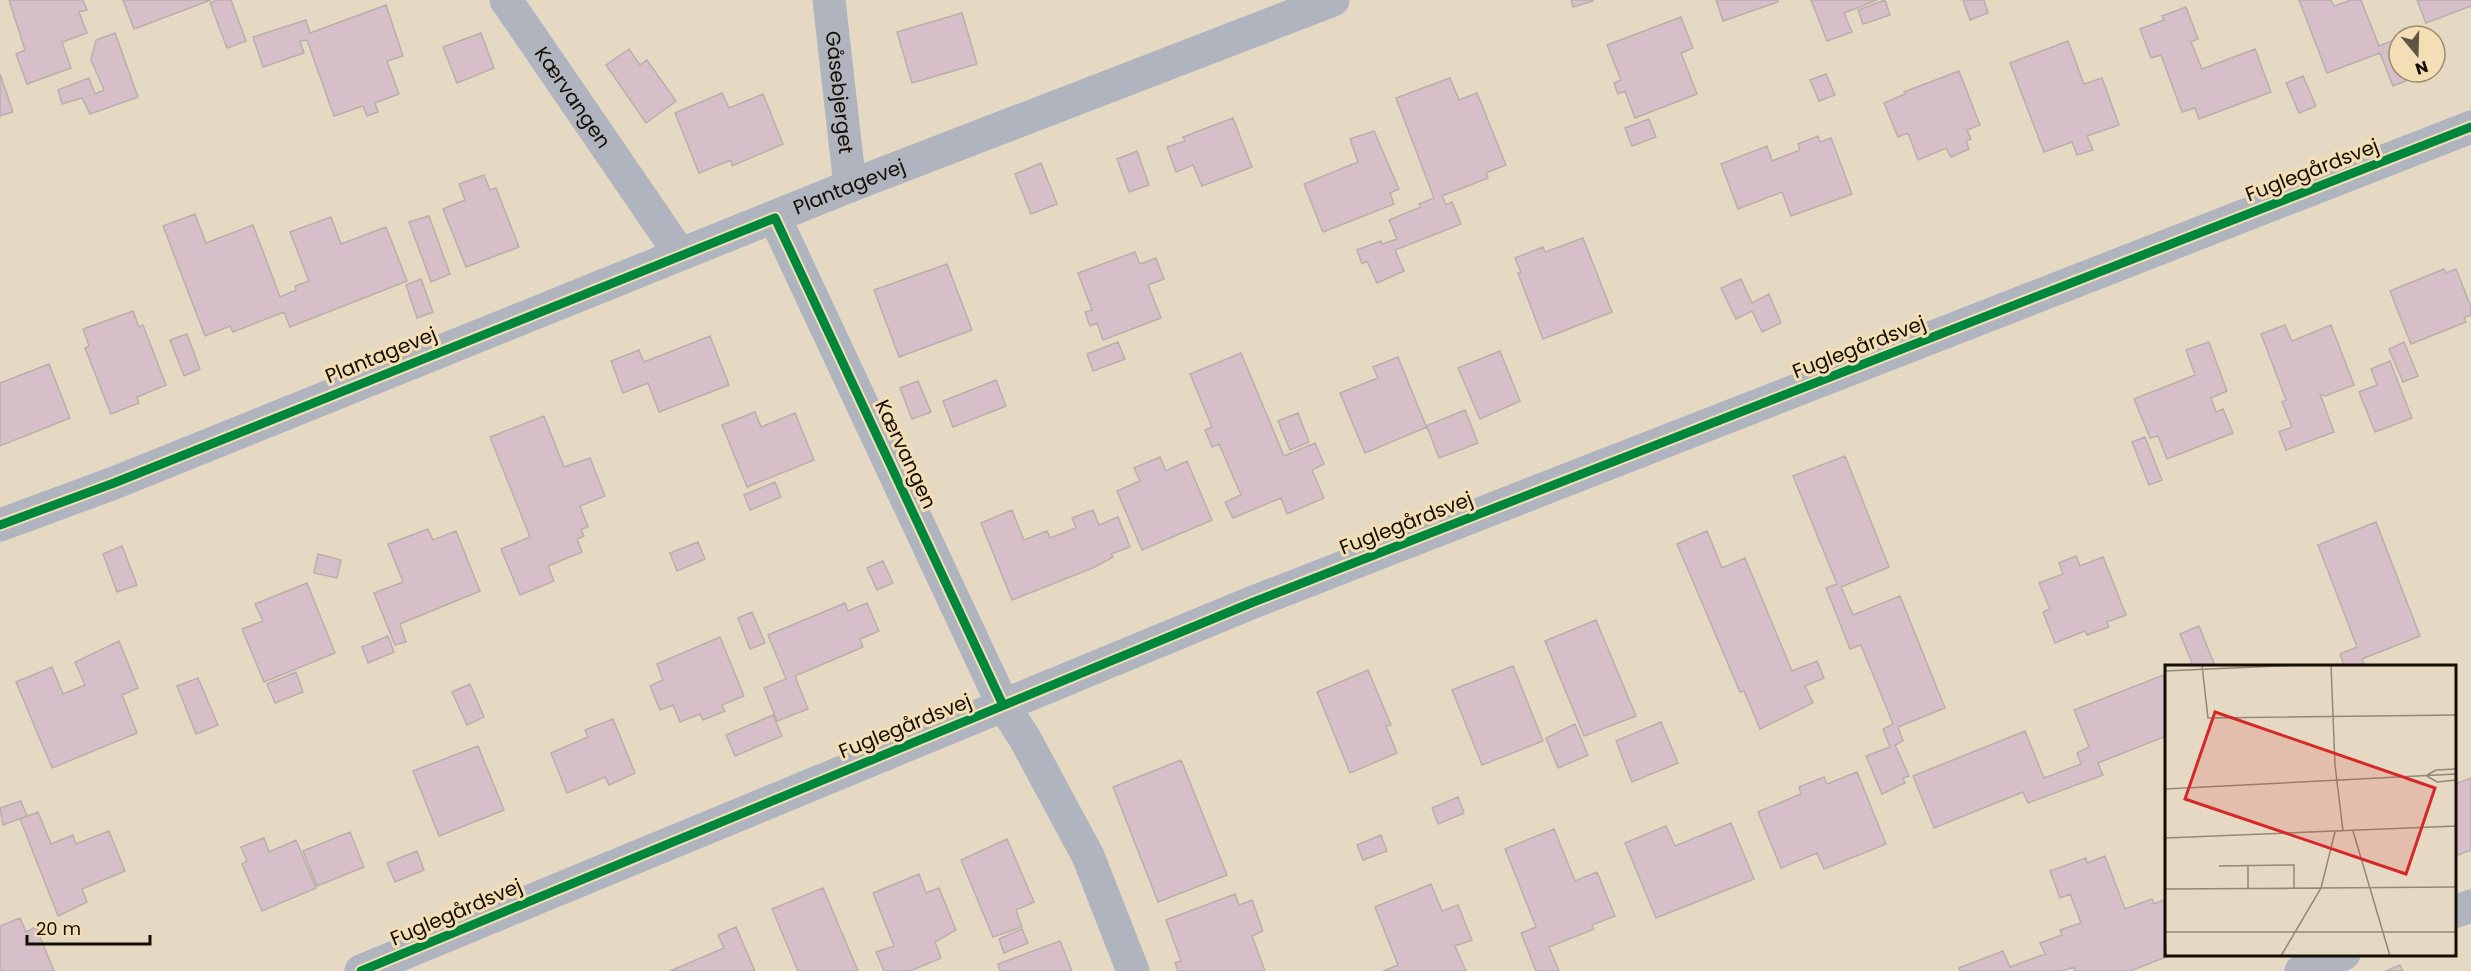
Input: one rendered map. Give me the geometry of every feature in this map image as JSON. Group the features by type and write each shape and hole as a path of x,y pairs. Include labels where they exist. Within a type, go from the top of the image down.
{"street":[{"name":"Kærvangen","path":"506,0 680,254"},
{"name":"Gåsebjerget","path":"829,0 850,186"},
{"name":"Plantagevej","path":"0,525 114,483 850,186 1333,0"},
{"name":"Fuglegårdsvej","path":"361,971 1284,590 2471,127"},
{"name":"Kærvangen","path":"775,218 1004,705 1024,737 1088,856 1133,971"},
{"path":"2456,911 2471,906"},
{"path":"2301,971 2339,956"}],"building":[{"path":"9,0 83,0 87,10 79,12 87,33 62,42 71,68 27,84 16,54 25,50"},
{"path":"123,0 211,0 134,29"},
{"path":"217,0 231,0 246,41 227,48 210,3"},
{"path":"1571,0 1592,0 1593,1 1573,7"},
{"path":"1716,0 1778,0 1778,2 1723,21"},
{"path":"1811,0 1877,0 1844,13 1852,32 1827,41"},
{"path":"1885,0 1890,15 1863,24 1858,10"},
{"path":"1963,0 1984,0 1988,13 1970,20"},
{"path":"2299,0 2331,0 2334,6 2351,0 2361,0 2379,46 2387,43 2387,71 2380,53 2327,73"},
{"path":"2417,0 2471,0 2471,6 2426,23"},
{"path":"386,5 403,56 387,61 399,94 375,103 378,112 367,116 363,106 334,116 307,40 300,41 304,53 263,67 253,37 306,20 310,33"},
{"path":"2186,7 2198,39 2191,42 2202,69 2255,49 2271,92 2199,119 2195,108 2182,112 2161,55 2151,58 2140,29 2164,20 2162,16"},
{"path":"962,13 977,64 912,83 897,32"},
{"path":"1681,17 1693,48 1681,53 1697,94 1635,118 1625,91 1618,94 1614,83 1621,80 1607,45"},
{"path":"115,33 138,97 90,114 82,98 62,104 58,90 89,78 95,94 104,90 91,60 96,40"},
{"path":"481,33 494,68 457,83 443,47"},
{"path":"2068,41 2084,84 2102,78 2119,125 2087,136 2093,150 2077,155 2072,142 2044,152 2010,63"},
{"path":"629,49 640,65 647,60 676,101 646,123 606,65"},
{"path":"1959,71 1980,125 1967,130 1971,139 1966,141 1969,149 1951,157 1946,148 1918,160 1908,133 1898,137 1884,103 1905,94 1904,92"},
{"path":"0,74 13,112 0,116"},
{"path":"1826,74 1835,95 1819,101 1810,80"},
{"path":"2303,76 2316,106 2299,113 2286,83"},
{"path":"1450,78 1459,100 1477,93 1506,165 1486,173 1488,178 1442,196 1446,205 1452,202 1461,224 1395,250 1404,271 1377,283 1367,261 1362,264 1357,250 1381,241 1382,244 1397,239 1389,220 1421,207 1419,204 1434,198 1396,98"},
{"path":"722,93 729,108 763,94 783,144 732,166 731,160 699,173 675,113"},
{"path":"1233,118 1252,167 1202,186 1193,165 1176,172 1167,147 1185,141 1183,137"},
{"path":"1649,119 1656,137 1632,146 1625,128"},
{"path":"1374,131 1399,189 1390,193 1394,204 1323,232 1304,184 1358,162 1350,139"},
{"path":"1818,136 1820,142 1831,138 1852,194 1791,216 1782,192 1738,209 1721,164 1767,146 1772,161 1800,150 1798,144"},
{"path":"1137,151 1149,185 1129,192 1117,159"},
{"path":"1041,163 1057,204 1031,214 1015,174"},
{"path":"484,175 490,190 496,188 519,247 466,267 443,209 465,200 459,184"},
{"path":"195,214 206,243 253,225 280,297 296,290 295,286 309,281 290,232 331,217 341,244 386,227 407,281 290,327 284,312 233,332 230,326 205,336 163,226"},
{"path":"429,216 450,274 431,282 409,222"},
{"path":"1583,238 1612,312 1543,339 1518,273 1521,272 1515,258 1543,247 1545,252"},
{"path":"1135,252 1140,264 1156,258 1164,279 1148,285 1161,318 1103,340 1097,323 1090,326 1085,312 1092,310 1078,273"},
{"path":"947,264 972,330 899,357 874,290"},
{"path":"2444,269 2446,273 2456,269 2471,307 2471,315 2464,318 2466,322 2411,344 2390,291"},
{"path":"421,279 433,312 417,318 406,285"},
{"path":"1741,279 1752,303 1769,294 1781,323 1762,332 1752,311 1736,319 1721,288"},
{"path":"133,311 139,327 143,325 166,385 137,397 139,403 111,414 85,348 89,346 83,329"},
{"path":"2285,325 2292,341 2331,325 2354,385 2325,396 2320,394 2334,432 2286,450 2279,432 2292,427 2282,402 2286,400 2261,334"},
{"path":"187,334 200,369 184,376 170,340"},
{"path":"710,336 729,385 659,412 648,383 623,393 611,361 639,350 644,362"},
{"path":"1118,342 1125,359 1093,371 1087,354"},
{"path":"2209,342 2227,391 2211,398 2216,412 2223,409 2233,433 2167,459 2158,436 2150,438 2134,399 2195,375 2186,350"},
{"path":"2404,342 2418,376 2403,382 2389,349"},
{"path":"1500,351 1520,401 1480,419 1458,368"},
{"path":"1241,353 1284,456 1315,443 1324,464 1312,470 1324,498 1287,514 1281,498 1233,518 1225,502 1241,495 1219,444 1212,447 1205,430 1212,427 1190,374"},
{"path":"1398,357 1426,426 1465,410 1478,443 1439,458 1427,427 1365,453 1340,393 1378,378 1373,367"},
{"path":"2390,361 2412,418 2375,432 2359,392 2377,385 2371,369"},
{"path":"49,364 70,418 0,446 0,383"},
{"path":"996,380 1006,406 953,427 943,401"},
{"path":"918,381 931,412 912,419 900,388"},
{"path":"755,412 761,427 795,413 814,460 747,487 722,425"},
{"path":"1298,413 1309,442 1290,450 1278,421"},
{"path":"544,416 564,467 590,458 605,496 580,506 588,527 581,529 584,536 577,539 582,552 548,566 554,581 520,595 501,549 530,537 490,437"},
{"path":"2145,437 2162,480 2149,485 2132,442"},
{"path":"1845,456 1889,567 1841,587 1853,615 1900,596 1945,708 1898,727 1903,741 1895,745 1909,776 1903,778 1905,783 1882,794 1866,756 1890,747 1883,729 1893,724 1861,645 1850,649 1826,588 1837,584 1793,476"},
{"path":"1160,457 1166,471 1187,461 1212,520 1142,550 1117,491 1140,481 1134,468"},
{"path":"775,482 781,497 750,510 744,495"},
{"path":"1012,510 1024,540 1047,531 1050,538 1076,528 1072,518 1093,510 1099,525 1118,517 1130,547 1111,554 1113,557 1095,567 1012,600 981,523"},
{"path":"2376,522 2420,636 2362,659 2365,665 2344,665 2340,654 2357,647 2318,545"},
{"path":"428,529 433,540 456,531 480,591 400,624 406,642 395,645 374,593 403,582 388,544"},
{"path":"1707,531 1722,568 1745,558 1792,671 1817,661 1824,678 1805,686 1813,703 1760,729 1744,691 1740,692 1677,544"},
{"path":"698,542 705,559 677,571 670,553"},
{"path":"122,546 137,585 117,592 103,554"},
{"path":"318,554 341,560 337,578 314,573"},
{"path":"2076,556 2080,566 2103,557 2126,615 2107,622 2109,627 2087,635 2085,631 2055,643 2043,612 2050,609 2039,583 2063,574 2059,563"},
{"path":"883,561 893,583 877,590 867,568"},
{"path":"307,583 335,653 264,682 242,629 263,621 255,604"},
{"path":"845,603 848,611 867,603 879,631 860,639 863,647 795,676 808,709 777,721 764,688 786,679 768,635"},
{"path":"752,612 765,643 750,649 738,618"},
{"path":"1596,620 1636,716 1584,736 1545,641"},
{"path":"2199,626 2215,665 2187,665 2192,663 2180,634"},
{"path":"388,636 394,652 368,663 362,647"},
{"path":"720,637 744,696 722,705 725,711 703,720 700,714 680,722 673,705 660,710 650,686 663,680 657,664"},
{"path":"119,641 138,688 122,695 137,733 52,768 16,682 52,667 63,694 85,685 75,662"},
{"path":"1513,666 1543,741 1482,765 1452,690"},
{"path":"1368,670 1391,725 1386,726 1397,753 1350,773 1317,692"},
{"path":"296,672 303,692 275,703 267,684"},
{"path":"2165,674 2165,736 2098,763 2103,775 2028,803 2023,792 1934,828 1913,776 2025,731 2044,778 2081,764 2077,753 2089,747 2074,710"},
{"path":"198,678 218,725 196,734 177,686"},
{"path":"470,684 484,717 467,725 452,692"},
{"path":"773,715 782,736 735,756 726,735"},
{"path":"613,719 635,773 609,785 605,777 567,793 551,753 588,737 585,730"},
{"path":"1661,722 1678,763 1632,782 1616,741"},
{"path":"1575,724 1588,755 1558,768 1546,738"},
{"path":"478,746 504,810 439,836 413,771"},
{"path":"1181,760 1227,875 1158,902 1113,787"},
{"path":"1857,772 1886,844 1824,869 1817,853 1781,868 1758,812 1801,794 1799,787 1824,777 1827,784"},
{"path":"2471,778 2471,850 2458,855 2456,852 2456,784"},
{"path":"1458,797 1464,813 1438,824 1432,808"},
{"path":"21,801 27,816 3,825 0,808"},
{"path":"38,812 51,844 73,835 76,844 109,831 125,871 82,889 87,902 58,916 20,819"},
{"path":"1731,823 1754,879 1656,918 1625,843 1666,826 1675,846"},
{"path":"1554,829 1575,881 1597,872 1615,916 1592,925 1594,929 1549,947 1559,971 1536,971 1521,933 1536,927 1505,849"},
{"path":"350,832 364,867 317,886 303,851"},
{"path":"1381,835 1387,851 1363,860 1357,845"},
{"path":"264,838 269,852 296,840 316,888 262,911 242,864 247,861 241,847"},
{"path":"1007,839 1034,902 1016,910 1022,927 993,937 961,860"},
{"path":"417,851 424,870 395,882 387,863"},
{"path":"2105,856 2125,909 2152,899 2154,904 2165,899 2165,956 2169,956 2130,971 2075,971 2074,967 2062,971 1960,971 1959,968 2003,951 2010,967 2045,954 2040,943 2062,935 2060,930 2081,923 2070,894 2060,898 2050,871 2086,858 2087,863"},
{"path":"919,874 926,893 939,888 956,930 935,942 941,958 910,971 884,971 876,952 894,946 873,893"},
{"path":"1431,884 1442,911 1458,905 1472,940 1455,946 1466,971 1383,971 1398,965 1375,907"},
{"path":"823,888 858,971 798,971 772,909"},
{"path":"1235,894 1239,905 1252,900 1263,931 1252,936 1265,971 1178,971 1175,963 1181,961 1166,920"},
{"path":"20,918 26,932 36,927 54,971 0,971 0,926"},
{"path":"736,927 755,971 670,971 724,948 718,935"},
{"path":"1022,929 1028,943 1004,953 999,939"},
{"path":"1060,941 1072,971 1000,971 998,964"},
{"path":"2400,965 2403,971 2386,971"}],"cycle path":[{"path":"361,971 1251,603 2471,127"},
{"path":"0,525 114,483 775,218 1003,705"}]}
